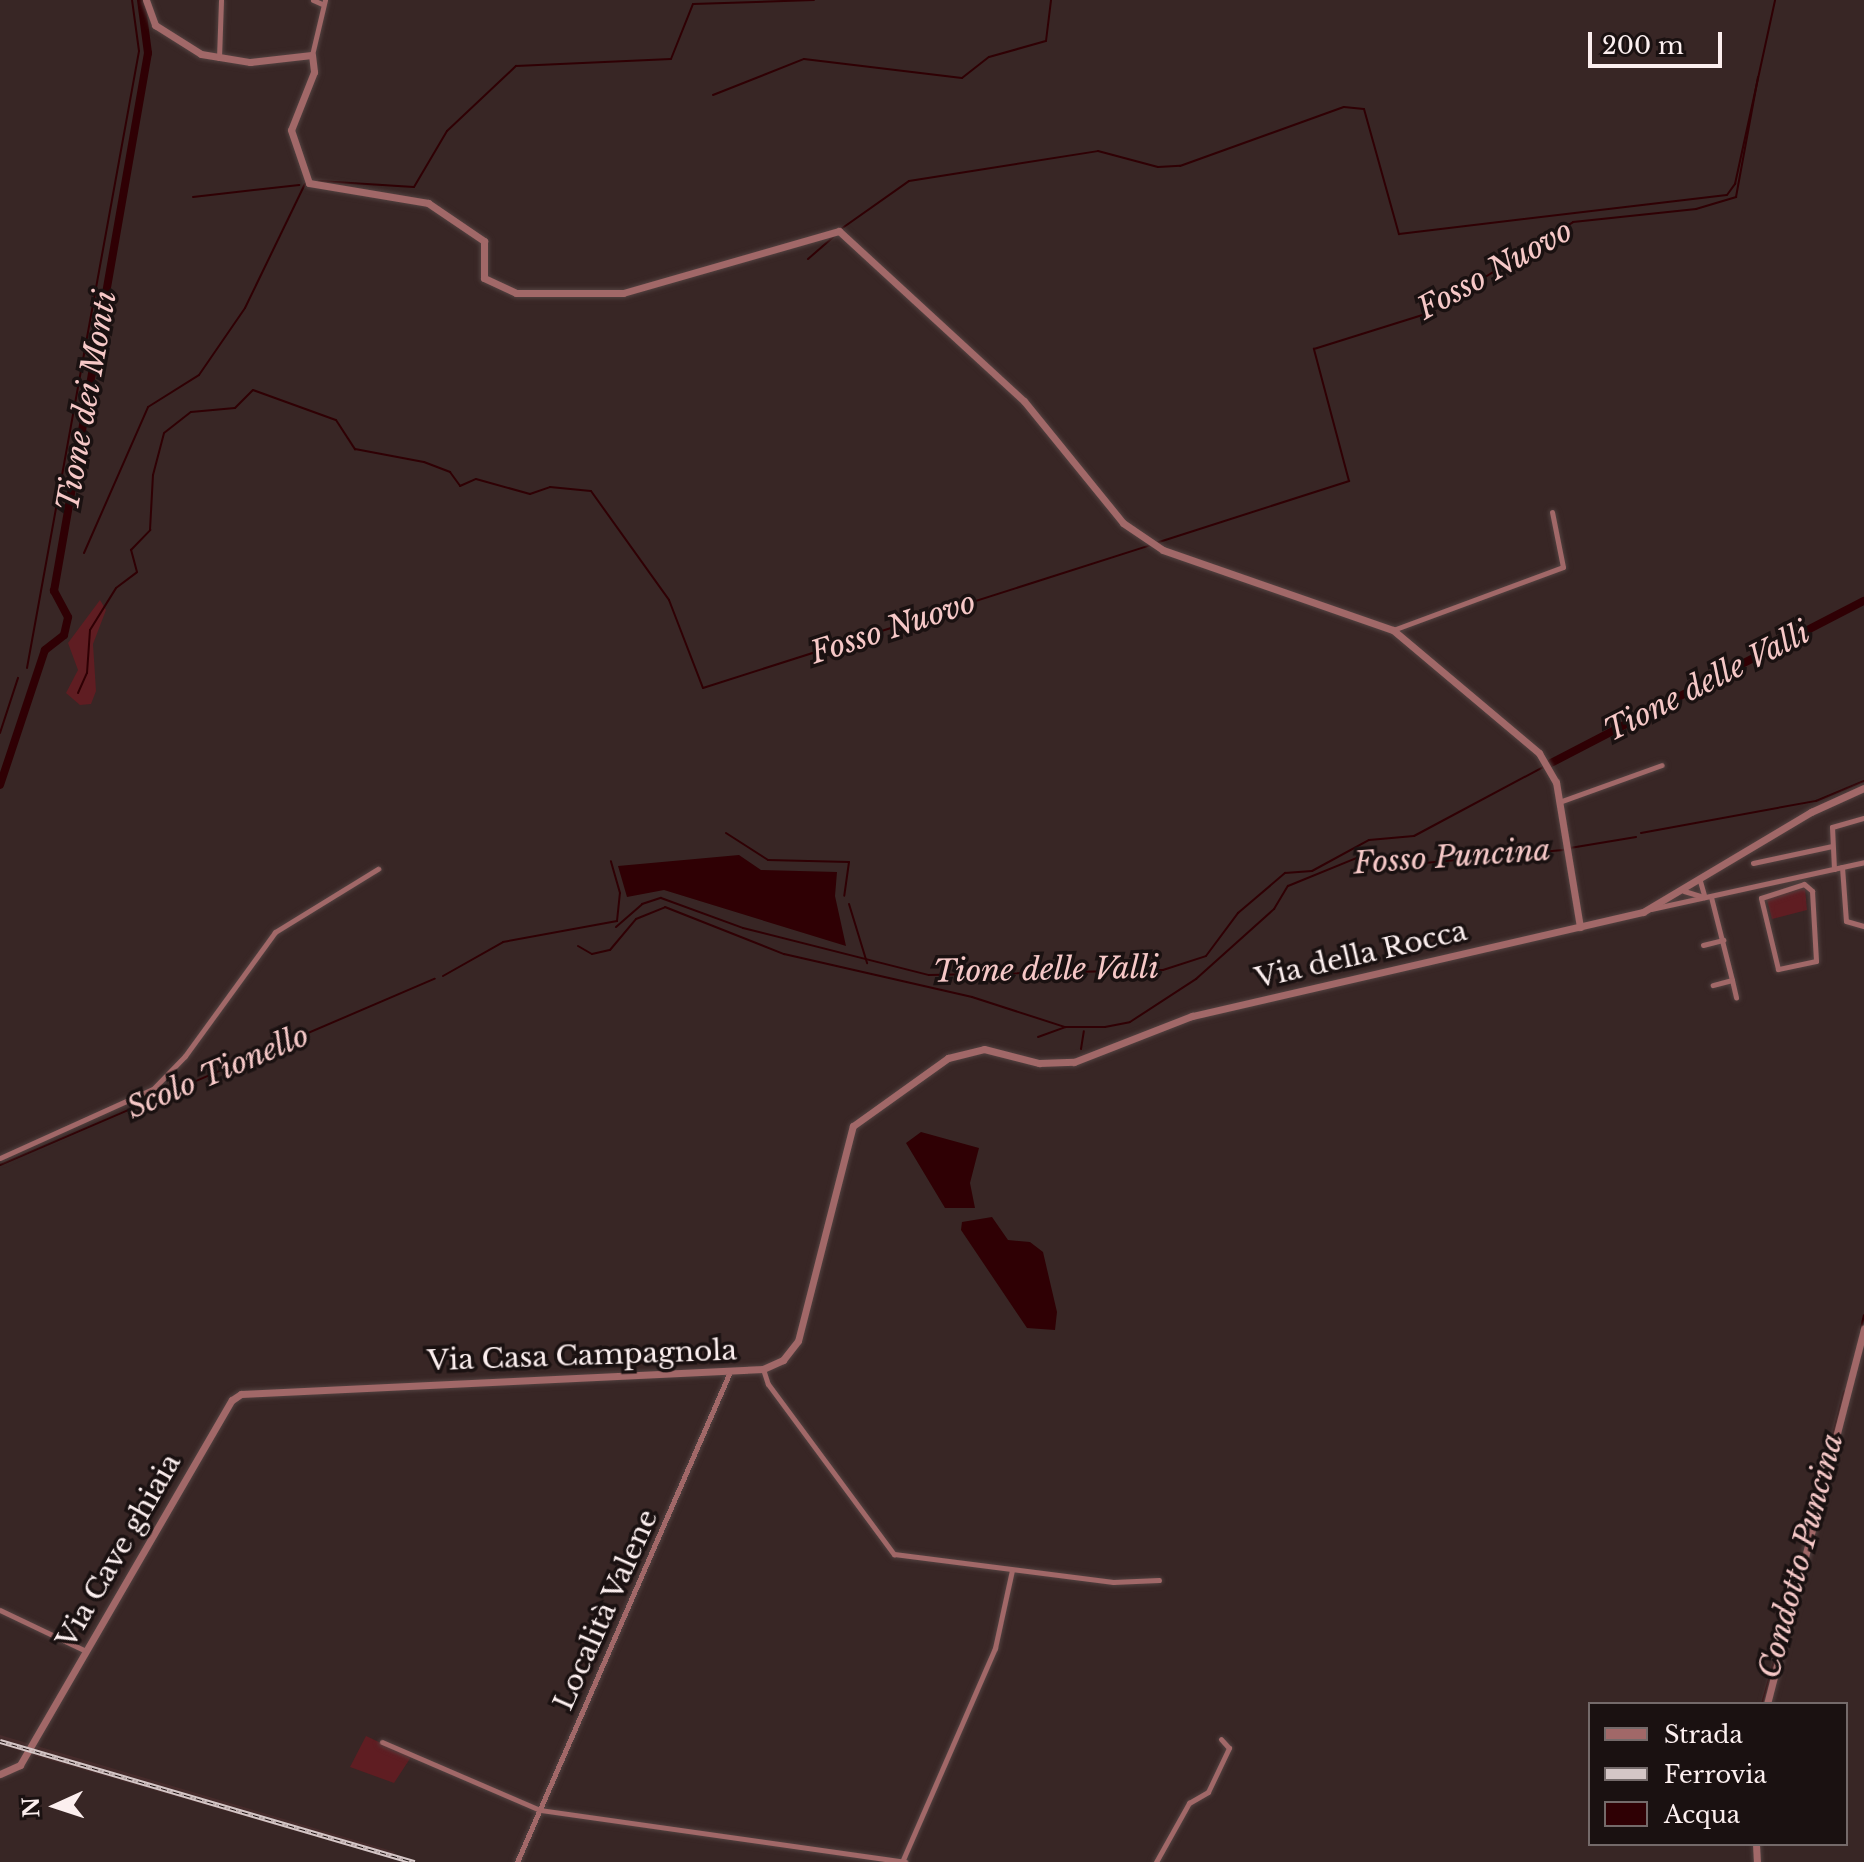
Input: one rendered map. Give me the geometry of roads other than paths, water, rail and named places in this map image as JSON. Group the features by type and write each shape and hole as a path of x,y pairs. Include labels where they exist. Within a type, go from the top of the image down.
{"street":[{"path":"146,0 150,17 165,34 218,59 312,55"},
{"path":"218,59 221,0"},
{"path":"313,0 323,2 312,55 314,72 291,130 309,182 428,203 484,241 484,278 528,296 631,291 839,231 1024,401 1106,506 1145,539 1393,630 1553,771 1580,927"},
{"path":"1393,630 1556,573 1565,557 1552,512"},
{"path":"1558,802 1662,765"},
{"name":"Via della Rocca","path":"863,1115 962,1052 995,1051 1039,1063 1074,1062 1192,1016 1650,909 1683,892 1811,812 1864,788"},
{"path":"1834,869 1832,827 1864,818"},
{"path":"1753,863 1832,846"},
{"path":"1650,909 1864,862"},
{"path":"1842,867 1846,921 1864,926"},
{"path":"0,1158 153,1089 275,932 378,869"},
{"path":"1700,881 1699,892 1713,896"},
{"path":"1781,881 1783,889"},
{"path":"1783,889 1811,889 1812,964 1775,967 1761,898 1783,889"},
{"path":"1683,892 1713,896"},
{"path":"1683,892 1693,901"},
{"path":"1713,896 1736,998"},
{"path":"1703,945 1723,940"},
{"path":"1713,985 1732,980"},
{"name":"Via Casa Campagnola","path":"264,1391 729,1374 763,1369 783,1360 798,1341 845,1148 863,1115"},
{"path":"1768,1702 1864,1328"},
{"path":"763,1369 768,1384 894,1554 1142,1584 1159,1580"},
{"name":"Località Valene","path":"517,1862 729,1374"},
{"name":"Via Cave ghiaia","path":"0,1774 11,1774 26,1754 232,1400 264,1391"},
{"path":"382,1742 540,1810 904,1862 995,1648 1012,1570"},
{"path":"0,1610 86,1651"},
{"path":"1156,1862 1189,1803 1208,1792 1229,1748 1221,1739"}],"water":[{"path":"739,855 761,870 837,872 835,896 846,946 664,890 627,897 618,866"},
{"path":"921,1132 979,1148 970,1183 975,1208 945,1208 906,1143"},
{"path":"992,1217 1008,1240 1030,1242 1043,1252 1057,1312 1055,1330 1027,1328 961,1230 962,1222"}],"waterway":[{"path":"27,668 139,51 132,0"},
{"name":"Tione dei Monti","path":"0,785 45,650 64,635 68,617 54,591 148,53 141,0"},
{"path":"319,181 414,187 447,131 516,66 671,59 693,4 814,0"},
{"path":"713,95 804,59 962,78 989,57 1046,41 1051,0"},
{"path":"841,229 909,181 1098,151 1158,167 1180,166 1344,107 1364,109 1399,234 1727,195 1735,184 1775,0"},
{"name":"Fosso Nuovo","path":"1156,543 1349,481 1314,349 1426,314 1573,222 1696,209 1736,197 1758,77"},
{"path":"84,553 148,407 199,375 245,308 305,184"},
{"path":"193,197 299,185"},
{"path":"808,259 834,236"},
{"name":"Fosso Nuovo","path":"78,693 87,673 90,630 116,588 137,572 131,550 150,530 153,475 164,433 191,412 235,408 253,390 336,420 355,449 424,462 450,472 460,486 476,479 530,494 550,487 591,491 669,600 703,688 1150,545"},
{"name":"Tione delle Valli","path":"1551,763 1864,601"},
{"path":"0,733 18,678"},
{"name":"Tione delle Valli","path":"616,927 642,904 661,898 743,928 929,975 1163,970 1206,956 1238,913 1285,873 1312,871 1369,840 1414,836 1545,766"},
{"name":"Fosso Puncina","path":"1641,833 1816,801 1864,781"},
{"name":"Tione delle Valli","path":"726,833 768,860 849,862 844,896"},
{"name":"Fosso Puncina","path":"1570,848 1636,837"},
{"name":"Fosso Puncina","path":"578,946 592,954 610,950 636,919 665,907 784,954 972,997 1065,1027 1105,1027 1130,1022 1196,979 1274,909 1288,886 1359,857 1414,864 1563,850"},
{"name":"Scolo Tionello","path":"443,976 503,942 617,921 620,893 611,861"},
{"name":"Tione delle Valli","path":"849,904 867,963"},
{"name":"Scolo Tionello","path":"0,1165 435,979"},
{"name":"Fosso Puncina","path":"1038,1037 1065,1027"},
{"name":"Fosso Puncina","path":"1081,1049 1084,1031"},
{"name":"Condotto Puncina","path":"1861,1328 1864,1315"},
{"name":"Condotto Puncina","path":"1808,1533 1844,1392"},
{"name":"Condotto Puncina","path":"1763,1702 1779,1644"}],"railway":[{"path":"0,1741 415,1862"}]}
